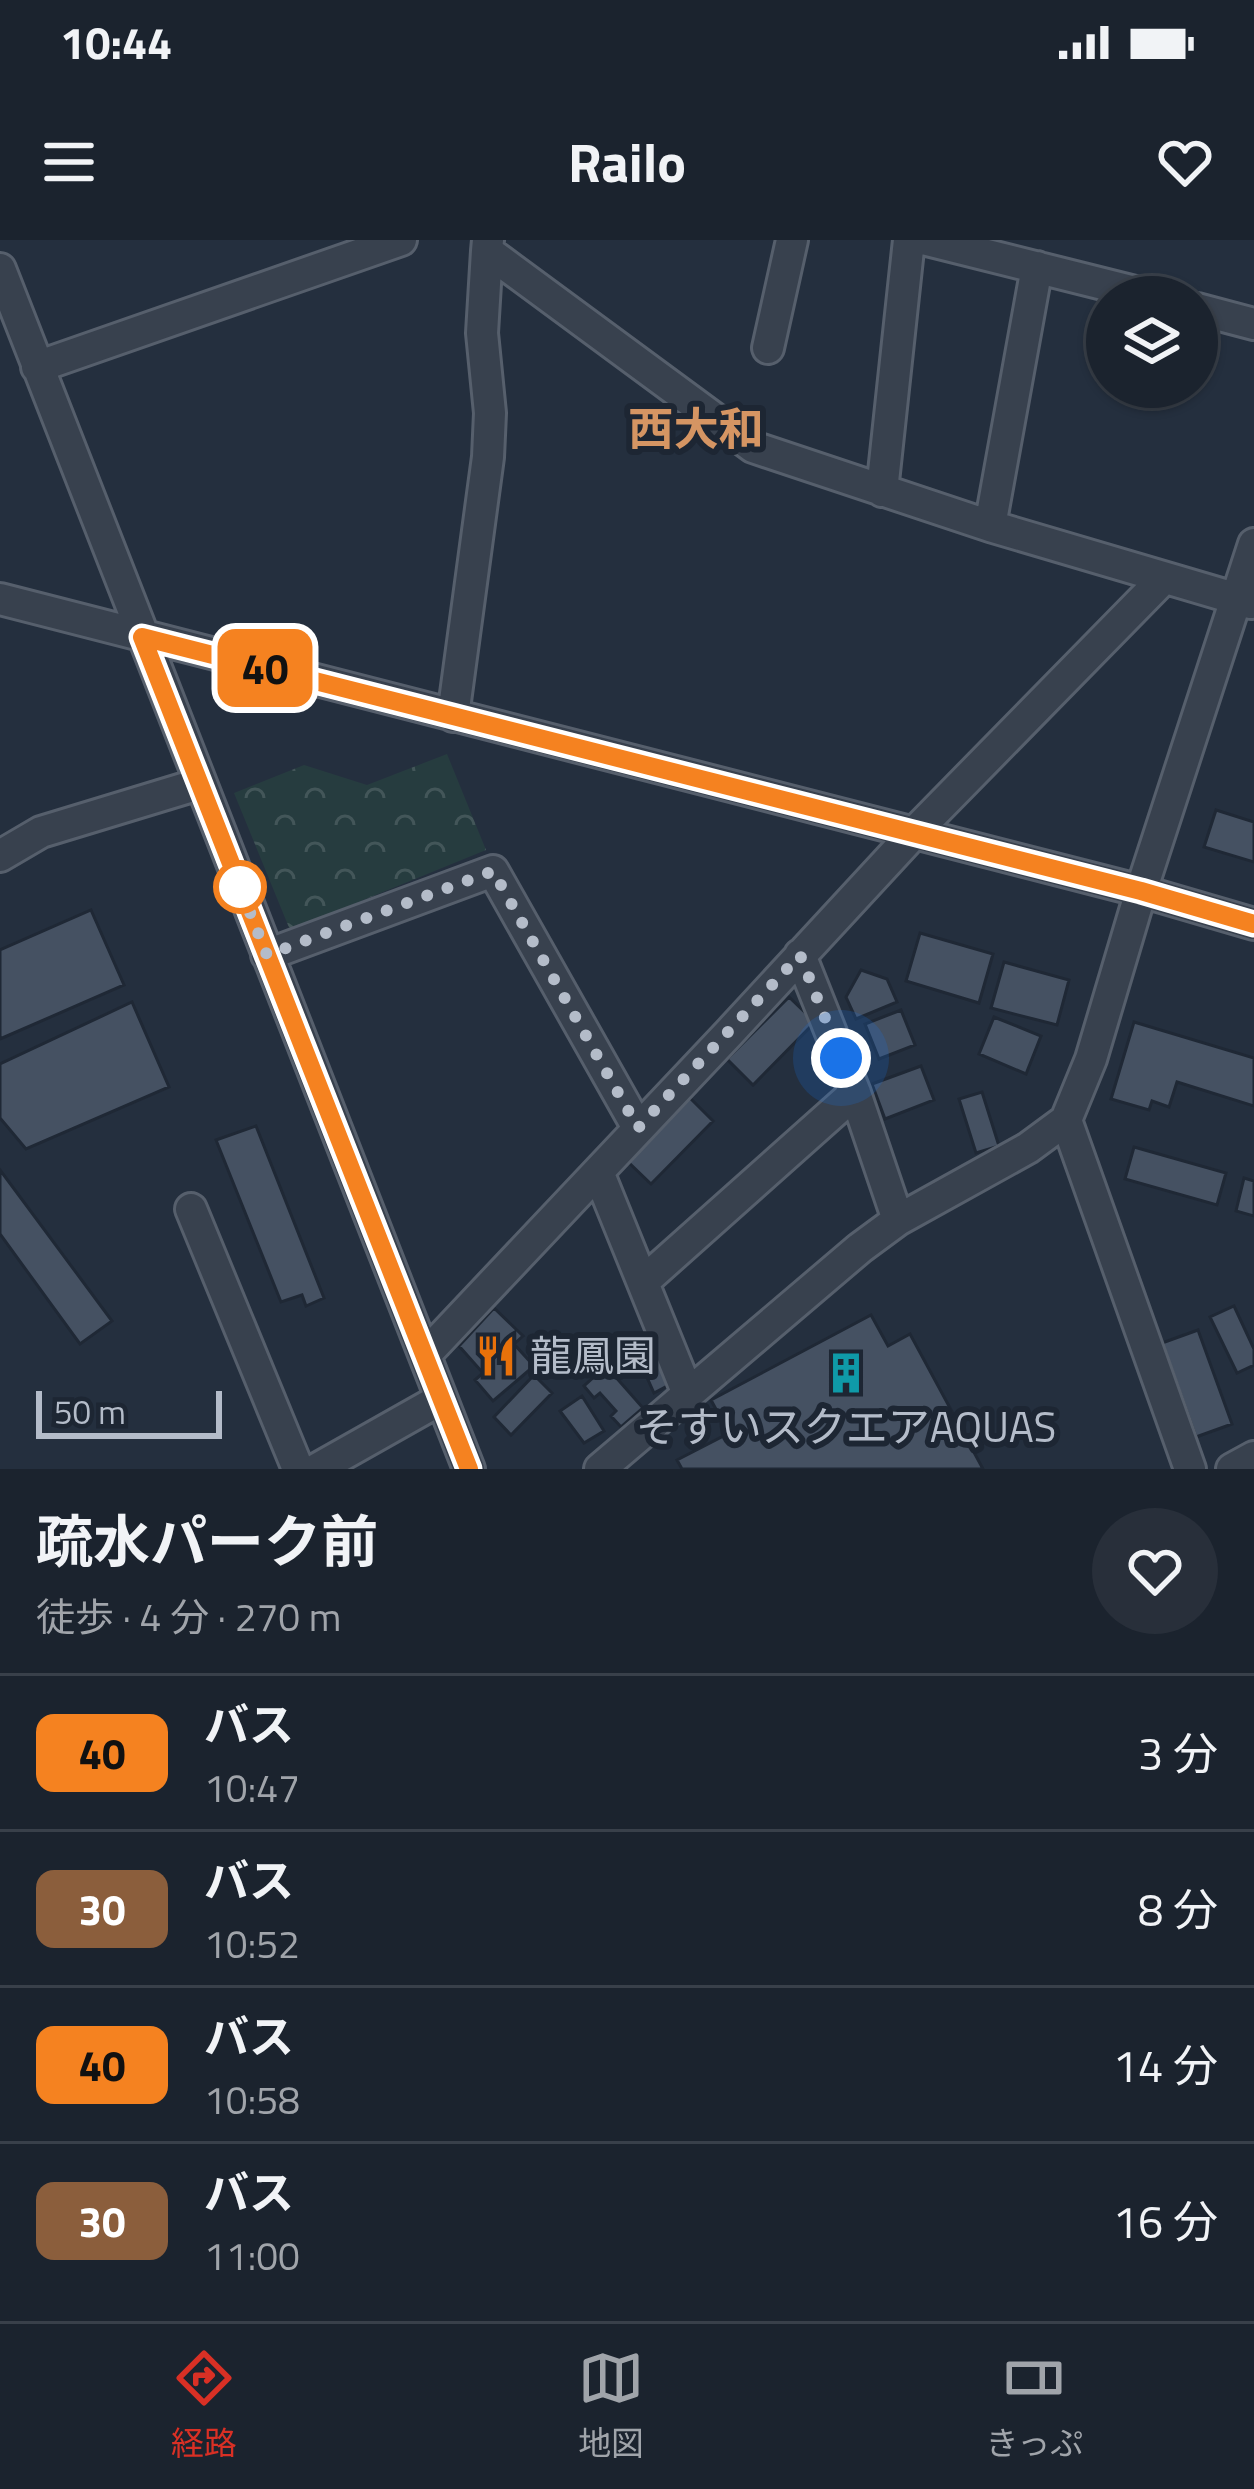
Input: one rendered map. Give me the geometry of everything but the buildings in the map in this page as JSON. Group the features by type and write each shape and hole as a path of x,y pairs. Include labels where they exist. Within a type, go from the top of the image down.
{"street":[{"path":"37,368 401,240"},
{"path":"768,348 792,240"},
{"path":"882,491 909,240"},
{"path":"927,240 1086,279"},
{"path":"487,246 753,447 990,526 1245,601"},
{"path":"453,716 488,457 490,412 482,333 487,246"},
{"path":"990,526 1037,267"},
{"path":"0,269 469,1469"},
{"path":"1218,314 1254,324"},
{"path":"600,1469 860,1248 898,1220 1028,1148 1066,1120 1081,1090 1141,891 1245,601 1254,544"},
{"path":"425,1355 913,834 1162,579"},
{"path":"0,599 1254,924"},
{"path":"0,856 41,832 199,784"},
{"path":"267,955 493,871 638,1128"},
{"path":"800,955 855,1093 898,1220"},
{"path":"643,1282 855,1093"},
{"path":"1066,1120 1190,1469"},
{"path":"598,1172 688,1394"},
{"path":"191,1209 298,1469"},
{"path":"317,1469 441,1399"},
{"path":"1232,1469 1254,1457"}],"green space":[{"path":"447,754 486,850 290,930 234,793 304,765 367,785"}],"bus line":[{"name":"40","path":"469,1469 142,637 1141,891 1254,924"}],"place":[{"name":"龍鳳園","path":"496,1356"},
{"name":"そすいスクエアAQUAS","path":"846,1373"}],"district":[{"name":"西大和","path":"696,429"}],"route":[{"path":"240,887 233,870 267,955 493,871 638,1128 800,955 841,1058"}]}
